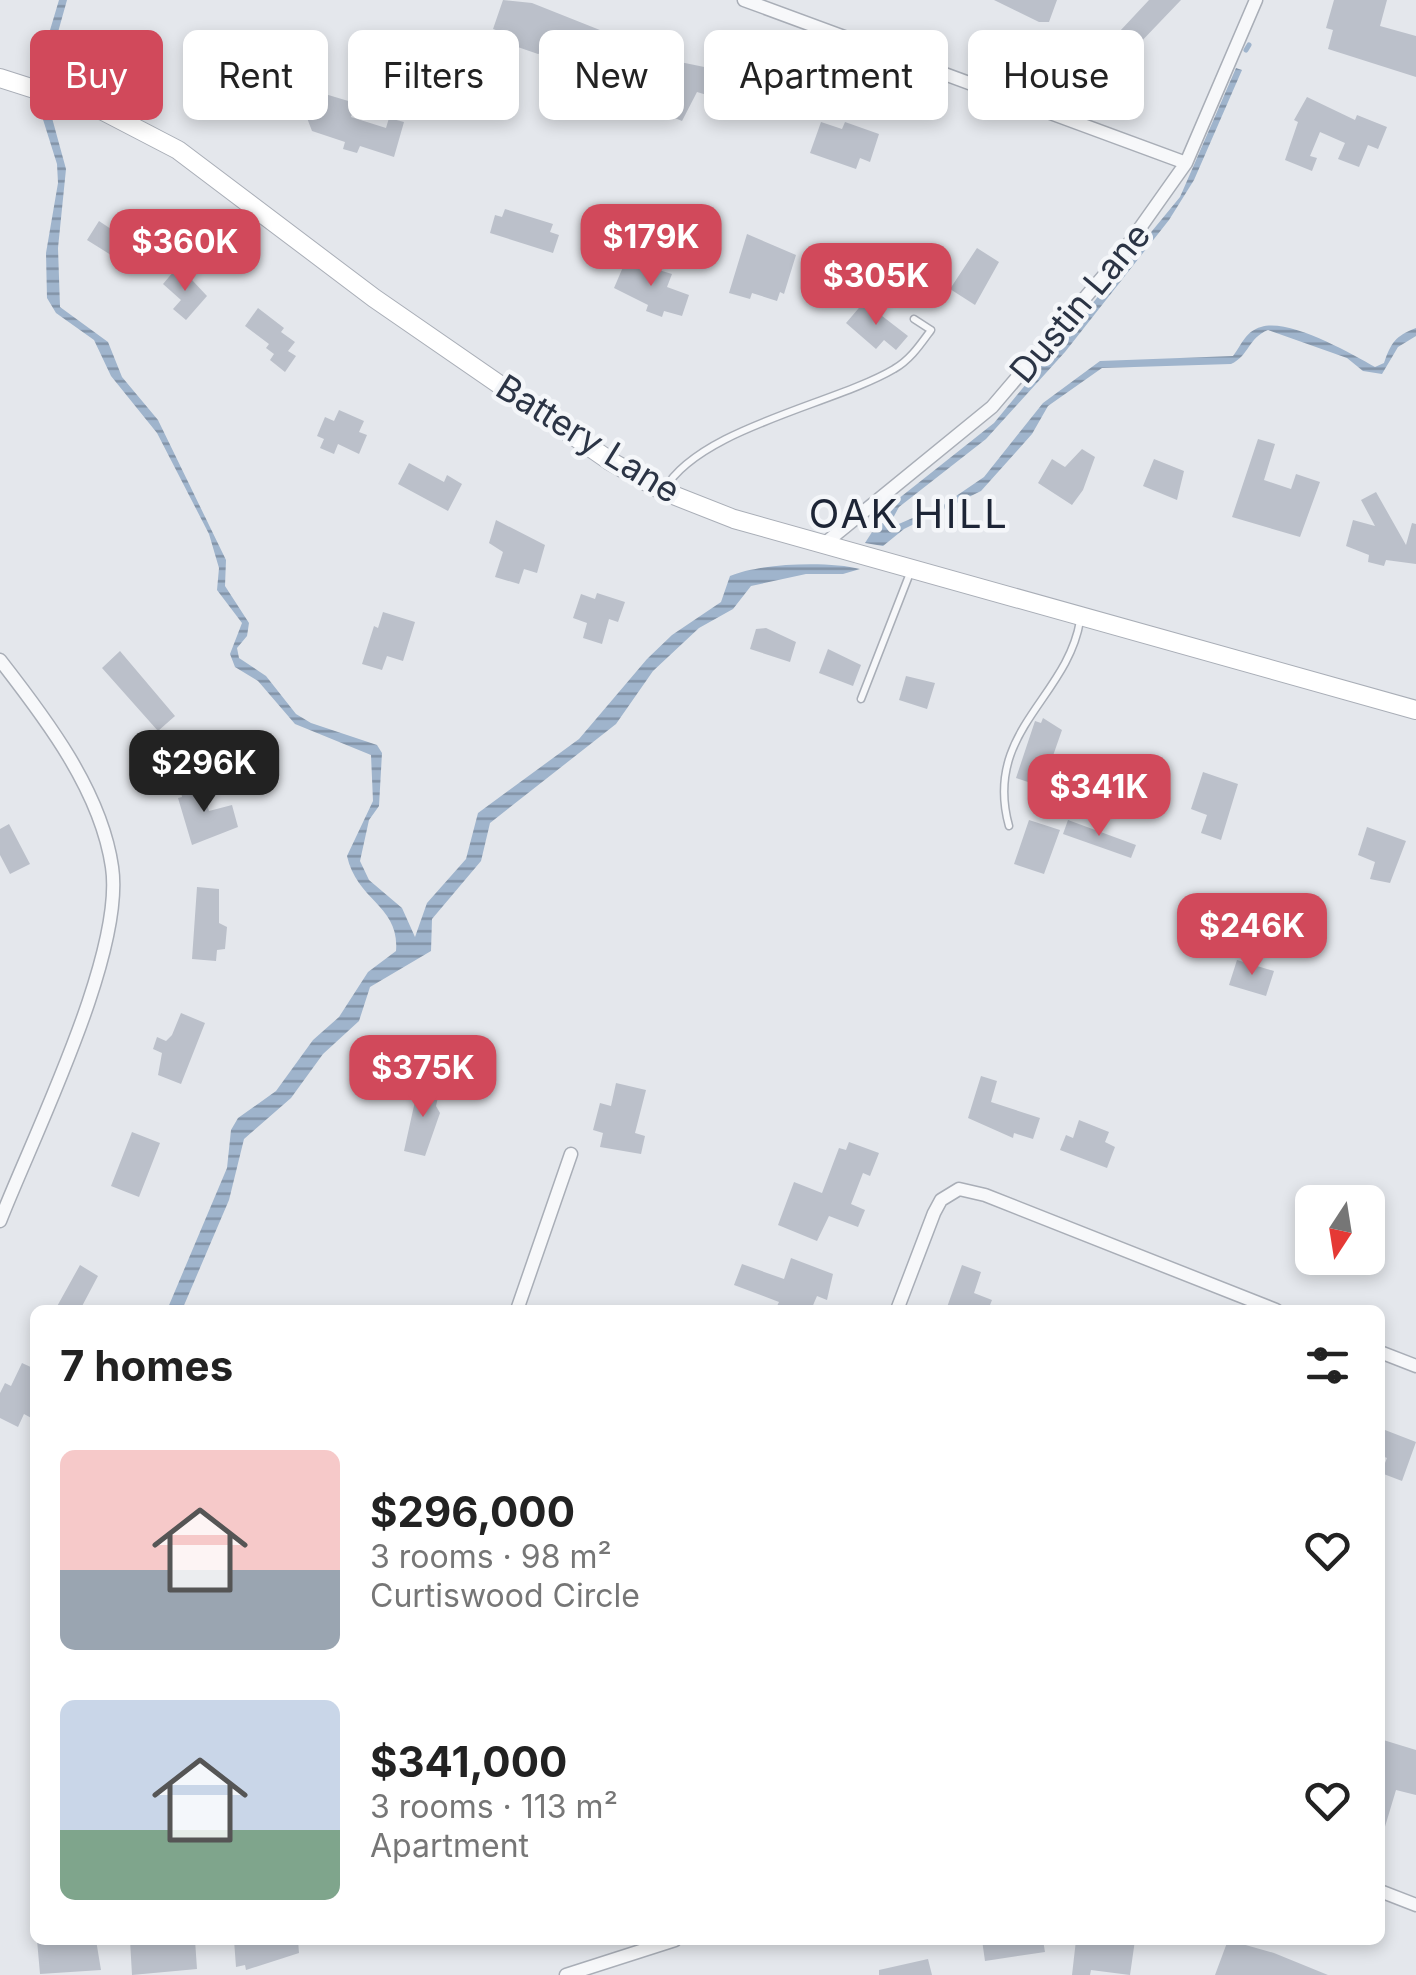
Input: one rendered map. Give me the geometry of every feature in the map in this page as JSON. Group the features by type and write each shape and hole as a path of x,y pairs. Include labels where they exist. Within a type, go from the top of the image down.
{"main road":[{"name":"Battery Lane","path":"0,78 57,94 127,121 178,150 401,317 584,443 663,491 734,518 1416,710"}],"street":[{"path":"744,0 1186,163"},
{"name":"Dustin Lane","path":"824,544 992,408 1118,259 1186,163 1256,0"},
{"path":"0,660 90,796 108,845 114,904 95,979 0,1221"},
{"path":"519,1305 571,1154"},
{"path":"899,1305 934,1213 949,1193 959,1190 1000,1201 1263,1305"},
{"path":"1385,1354 1416,1366"},
{"path":"1385,1893 1416,1905"},
{"path":"566,1975 659,1945"}],"lane":[{"path":"663,491 680,469 753,426 860,385 904,362 931,330 914,319"},
{"path":"860,699 912,567"},
{"path":"1009,826 1002,802 1007,766 1024,720 1078,636 1082,615"}],"water":[{"path":"59,0 67,0 59,30 50,30"},
{"path":"1236,68 1242,70 1194,180 1169,220 1065,352 986,439 899,507 887,529 943,505 984,477 1043,403 1100,361 1233,356 1252,332 1273,326 1319,338 1375,367 1384,363 1398,337 1416,328 1416,336 1398,347 1382,374 1363,371 1347,358 1268,330 1231,364 1102,368 1048,406 1032,434 981,491 904,529 883,546 865,543 888,507 994,423 1180,197"},
{"path":"43,120 53,120 66,169 58,248 60,307 108,342 122,377 158,420 226,560 225,586 249,623 247,636 237,648 239,658 266,676 296,714 311,723 377,745 382,753 379,806 369,820 360,861 369,880 402,908 415,937 427,903 466,859 478,813 579,739 647,659 672,635 721,602 730,576 759,568 795,565 860,569 843,574 806,574 751,586 733,609 699,628 653,671 616,724 490,823 481,861 432,919 431,951 370,987 359,1021 323,1054 291,1098 244,1139 229,1200 184,1305 169,1305 227,1168 231,1130 238,1118 276,1091 313,1040 339,1017 368,972 396,951 395,936 385,913 359,884 347,856 373,801 371,755 295,724 258,681 235,667 230,654 242,623 217,590 219,568 209,534 157,433 111,376 94,340 56,313 47,298 46,253 58,183 57,164"}],"building":[{"path":"503,0 532,3 600,30 539,30 538,54 519,47 519,30 493,29"},
{"path":"994,0 1057,0 1049,22 1039,22"},
{"path":"1149,0 1181,0 1144,39 1144,30 1121,30"},
{"path":"1334,0 1387,0 1380,26 1416,36 1416,77 1328,49 1333,30 1326,28"},
{"path":"684,63 704,67 704,94 697,92 684,117"},
{"path":"328,95 348,101 348,120 386,128 388,120 404,122 394,157 360,146 357,153 343,149 345,142 312,131 308,120 328,120"},
{"path":"1307,97 1355,120 1357,115 1387,127 1378,149 1368,145 1359,167 1338,159 1345,143 1320,132 1310,156 1317,158 1312,171 1285,160 1298,122 1294,120"},
{"path":"821,122 842,129 845,122 879,134 870,162 860,158 856,169 810,153"},
{"path":"505,209 553,224 550,232 559,235 553,253 490,233 495,215 502,217"},
{"path":"99,221 117,233 121,226 135,234 119,260 87,240"},
{"path":"747,234 796,255 784,294 780,292 777,301 752,293 750,299 729,293"},
{"path":"977,248 999,262 975,305 950,289"},
{"path":"626,260 672,274 667,287 689,295 682,316 664,311 662,317 646,311 648,305 614,288"},
{"path":"174,271 192,280 207,296 186,320 173,309 181,300 163,284"},
{"path":"864,302 908,336 896,350 884,340 876,349 846,323"},
{"path":"258,308 295,342 288,351 296,356 285,372 270,360 274,354 266,348 269,344 245,326"},
{"path":"339,410 364,421 359,432 367,435 359,454 338,444 334,454 320,448 324,439 317,436 325,417 334,421"},
{"path":"1258,439 1275,444 1264,480 1291,489 1296,474 1320,482 1300,537 1232,517"},
{"path":"1082,449 1095,457 1083,490 1072,505 1038,483 1052,459 1065,467"},
{"path":"1154,459 1184,471 1177,500 1143,486"},
{"path":"409,463 444,482 447,475 462,484 448,511 398,484"},
{"path":"1376,492 1406,545 1412,523 1416,524 1416,564 1386,560 1384,566 1368,562 1369,555 1346,546 1353,520 1375,526 1361,500"},
{"path":"496,520 545,545 537,573 524,569 519,584 495,577 503,552 489,543"},
{"path":"597,593 625,602 618,622 609,619 602,644 583,638 587,623 573,618 581,594 595,599"},
{"path":"383,612 415,622 403,661 387,656 382,670 362,664 374,626 378,628"},
{"path":"766,628 796,642 790,662 750,649 756,629"},
{"path":"828,649 861,665 853,686 819,673"},
{"path":"120,651 175,716 158,731 102,668"},
{"path":"906,676 935,683 927,709 899,700"},
{"path":"1043,718 1062,730 1047,773 1039,770 1034,784 1016,778 1035,721 1041,723"},
{"path":"1203,772 1238,784 1221,840 1201,833 1207,815 1191,809"},
{"path":"201,781 209,811 232,805 238,827 192,845 178,798 182,797 180,786"},
{"path":"1029,820 1060,830 1044,874 1014,864"},
{"path":"1068,820 1136,845 1131,858 1063,834"},
{"path":"9,824 30,864 10,874 0,855 0,829"},
{"path":"1367,827 1406,841 1390,883 1370,879 1375,862 1358,855"},
{"path":"197,887 219,889 219,923 227,927 225,949 217,950 216,961 192,959"},
{"path":"1237,960 1274,971 1266,996 1229,985"},
{"path":"181,1013 205,1023 181,1084 158,1075 162,1053 153,1049 157,1037 166,1041 172,1035"},
{"path":"981,1076 997,1081 991,1102 1040,1118 1033,1139 1014,1133 1013,1138 968,1118"},
{"path":"419,1083 440,1088 436,1106 440,1113 425,1156 404,1151"},
{"path":"616,1083 646,1090 635,1133 645,1136 641,1154 600,1147 603,1133 593,1130 600,1103 611,1106"},
{"path":"1079,1120 1109,1132 1105,1142 1115,1147 1107,1168 1060,1150 1066,1135 1073,1138"},
{"path":"132,1132 160,1143 139,1197 111,1186"},
{"path":"849,1142 879,1153 870,1176 863,1173 851,1204 865,1210 858,1227 829,1216 817,1241 778,1225 794,1182 822,1193 839,1148 846,1150"},
{"path":"791,1258 833,1274 827,1300 817,1296 813,1305 778,1305 779,1302 734,1285 742,1264 784,1279"},
{"path":"80,1265 98,1276 83,1305 58,1305"},
{"path":"962,1265 981,1272 974,1293 992,1300 990,1305 948,1305"},
{"path":"22,1363 30,1367 30,1417 24,1414 18,1427 0,1418 0,1393 5,1383 11,1386"},
{"path":"1385,1430 1416,1442 1402,1481 1385,1475"},
{"path":"1385,1741 1416,1750 1416,1795 1396,1790 1385,1827"},
{"path":"37,1945 97,1945 101,1970 40,1974"},
{"path":"130,1945 195,1945 197,1969 132,1975"},
{"path":"234,1945 298,1945 299,1953 246,1970 245,1965 236,1967"},
{"path":"983,1945 1044,1945 1045,1952 985,1961"},
{"path":"1075,1945 1134,1945 1130,1975 1091,1970 1090,1975 1072,1975"},
{"path":"1226,1945 1246,1945 1328,1975 1215,1975"},
{"path":"928,1959 932,1975 879,1975 879,1970"}],"waterway":[{"path":"1246,50 1249,45"}],"district":[{"name":"OAK HILL","path":"909,514"}]}
